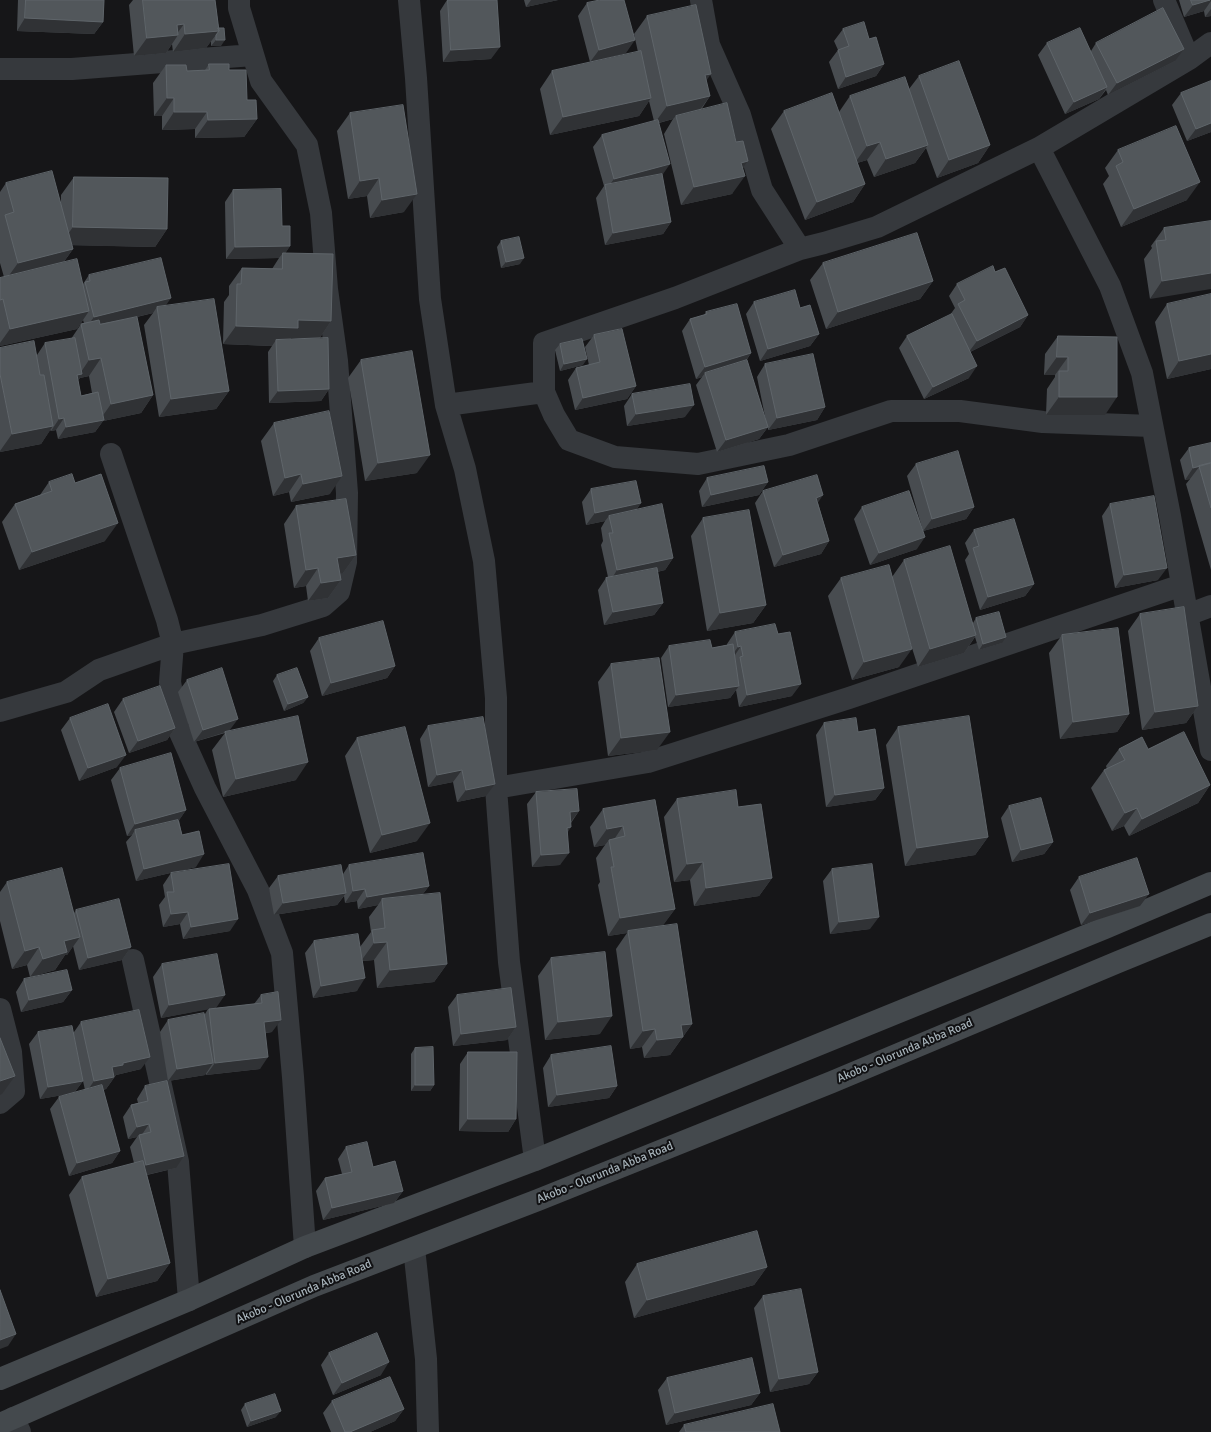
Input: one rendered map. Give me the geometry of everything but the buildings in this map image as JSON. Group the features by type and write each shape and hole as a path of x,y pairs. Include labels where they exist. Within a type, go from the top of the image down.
{"main road":[{"path":"0,1379 189,1300 305,1247 535,1160 1105,928 1211,883"},
{"name":"Akobo - Olorunda Abba Road","path":"11,1425 314,1286 546,1197 832,1082 1211,924"}],"street":[{"path":"0,711 66,692 99,670 173,644 262,625 323,606 339,592 346,562 347,493 337,362 326,289 321,213 307,146 261,81 239,8 239,0"},
{"path":"409,0 416,78 430,299 446,404 465,469 484,562 496,698 496,788 509,962 535,1160"},
{"path":"1164,0 1189,59"},
{"path":"703,1 709,45 740,115 762,190 800,249"},
{"path":"1152,426 1043,422 960,411 891,411 789,445 698,464 615,457 569,440 554,415 544,392 544,343 675,298 800,249 877,227 1039,148 1189,59 1211,43"},
{"path":"0,69 72,69 253,55"},
{"path":"1039,148 1110,286 1142,373 1211,750"},
{"path":"446,404 544,392"},
{"path":"111,454 167,620 173,644 170,682 178,728 205,788 258,890 282,953 305,1247"},
{"path":"496,788 648,762 856,696 1182,585"},
{"path":"1187,614 1211,606"},
{"path":"133,960 178,1162 189,1300"},
{"path":"0,1009 11,1052 14,1091 0,1103"},
{"path":"414,1248 426,1359 428,1432"}]}
